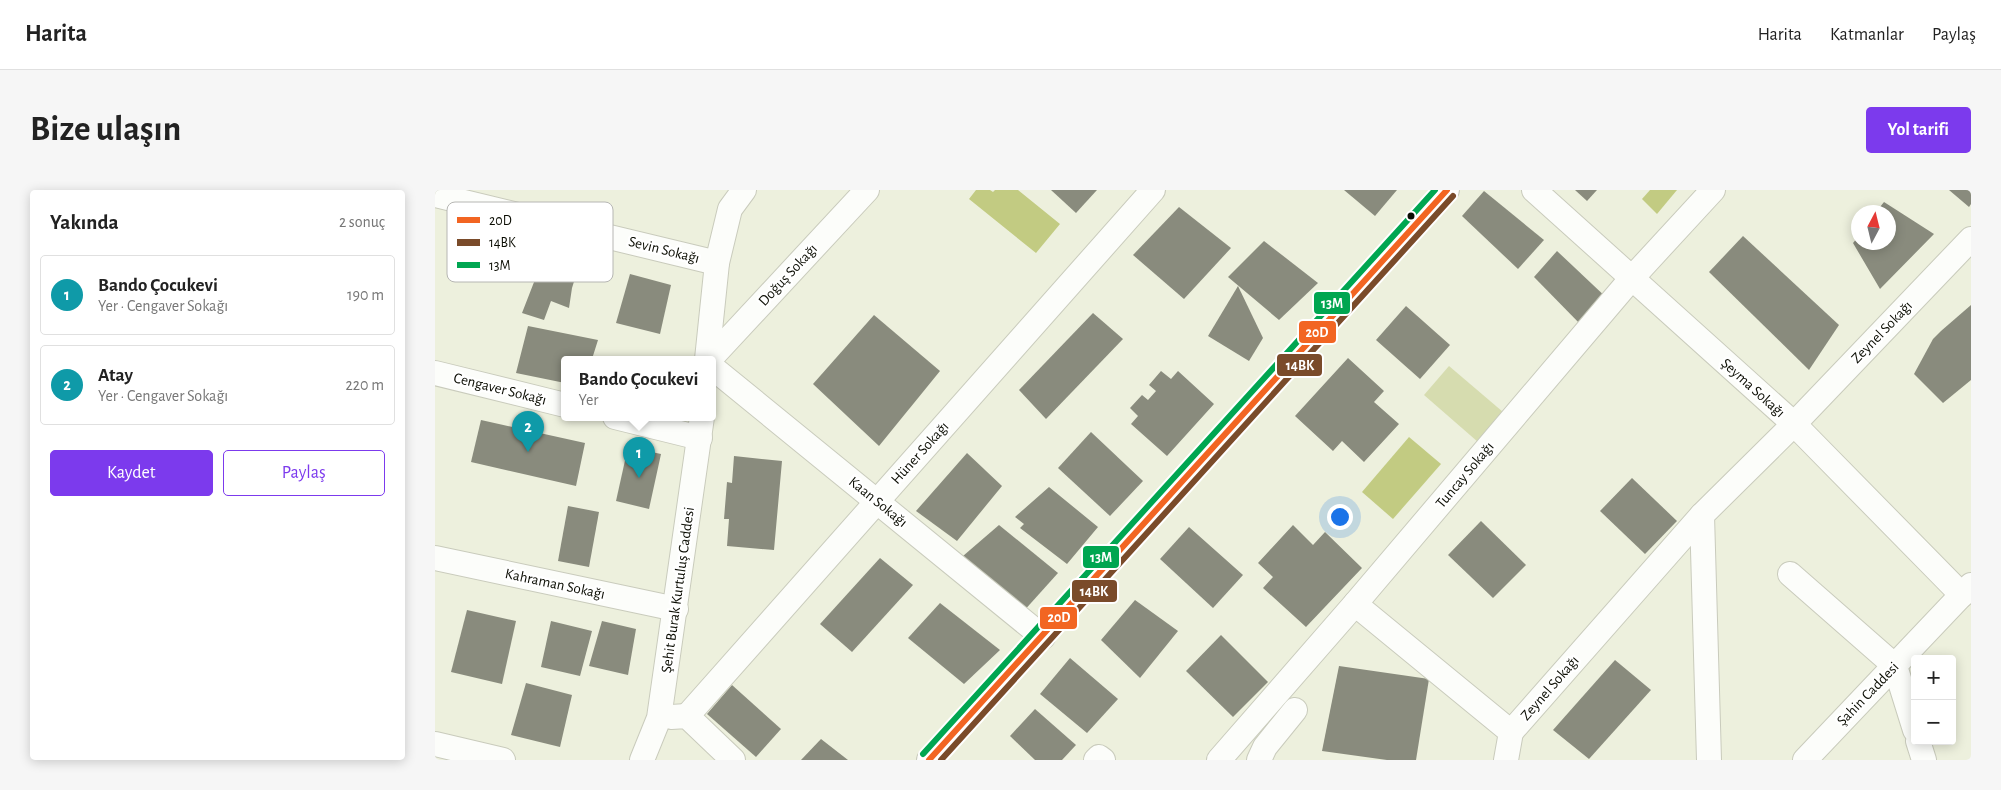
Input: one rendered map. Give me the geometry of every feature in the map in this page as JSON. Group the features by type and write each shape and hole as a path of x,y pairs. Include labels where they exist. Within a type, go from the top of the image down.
{"street":[{"path":"708,356 717,263 730,209 744,190"},
{"name":"Doğuş Sokağı","path":"711,356 867,190"},
{"name":"Hüner Sokağı","path":"687,716 1153,190"},
{"path":"929,760 1043,637 1447,190"},
{"name":"Şeyma Sokağı","path":"1534,190 1794,424 1966,590"},
{"name":"Tuncay Sokağı","path":"1219,760 1355,604 1631,279 1713,190"},
{"name":"Sevin Sokağı","path":"437,196 462,202"},
{"name":"Sevin Sokağı","path":"613,238 717,263"},
{"name":"Zeynel Sokağı","path":"1355,604 1511,732 1702,515 1794,424 1971,239"},
{"name":"Kaan Sokağı","path":"716,370 1043,637"},
{"name":"Cengaver Sokağı","path":"435,373 561,404"},
{"path":"649,421 701,427"},
{"name":"Şehit Burak Kurtuluş Caddesi","path":"642,760 659,718 701,427"},
{"path":"1702,515 1709,760"},
{"name":"Kahraman Sokağı","path":"435,558 676,609"},
{"path":"1790,574 1895,666 1911,717"},
{"name":"Şahin Caddesi","path":"1805,760 1966,590"},
{"path":"1259,760 1265,747 1295,710"},
{"path":"659,718 687,716 733,760"},
{"path":"1506,760 1511,732"},
{"path":"435,744 503,760"},
{"path":"1919,745 1924,760"},
{"path":"1096,760 1099,757 1103,760"}],"shaded area":[{"path":"976,190 990,190 993,192 995,190 1018,190 1060,224 1036,253 969,199"},
{"path":"1650,190 1677,190 1657,214 1642,199"},
{"path":"1449,366 1503,412 1478,442 1424,395"},
{"path":"1409,437 1441,464 1393,519 1362,492"}],"building":[{"path":"1051,190 1097,190 1076,213"},
{"path":"1344,190 1397,190 1375,216"},
{"path":"1575,190 1597,190 1587,201"},
{"path":"1949,190 1971,190 1971,204 1969,207"},
{"path":"1484,191 1544,240 1518,269 1462,216"},
{"path":"1179,207 1231,248 1184,299 1133,255"},
{"path":"1896,210 1934,234 1880,289 1857,250 1896,250"},
{"path":"1743,236 1839,325 1809,370 1709,272"},
{"path":"1264,241 1318,283 1279,320 1228,277"},
{"path":"1557,251 1609,300 1583,327 1534,277"},
{"path":"630,274 671,285 660,334 616,323"},
{"path":"534,282 574,282 569,308 551,301 544,320 522,313"},
{"path":"1238,286 1263,338 1249,361 1208,336"},
{"path":"1971,305 1971,380 1943,403 1914,374 1933,339"},
{"path":"1406,306 1450,345 1420,379 1376,340"},
{"path":"1093,313 1123,339 1046,419 1019,390"},
{"path":"874,315 940,371 879,446 813,384"},
{"path":"528,326 598,340 593,356 561,356 561,382 516,373"},
{"path":"1348,358 1384,391 1374,402 1399,424 1364,462 1342,441 1333,451 1295,416"},
{"path":"1161,371 1171,379 1178,371 1214,404 1167,456 1131,424 1138,416 1130,408 1142,395 1148,400 1156,391 1149,385"},
{"path":"481,420 585,443 576,486 471,462"},
{"path":"1091,432 1143,481 1110,516 1058,468"},
{"path":"628,447 661,454 649,509 616,501"},
{"path":"967,453 1002,486 957,541 916,511"},
{"path":"734,456 782,461 774,550 727,546 729,519 724,519 727,482 732,483"},
{"path":"1632,478 1677,521 1645,554 1600,511"},
{"path":"1049,487 1098,527 1067,564 1020,528 1024,524 1015,517"},
{"path":"568,506 599,512 589,567 558,561"},
{"path":"1481,521 1526,565 1493,598 1448,555"},
{"path":"999,525 1058,573 1022,613 963,556"},
{"path":"1293,525 1313,545 1325,532 1362,568 1306,627 1263,588 1273,577 1258,563"},
{"path":"1189,527 1243,575 1213,608 1160,559"},
{"path":"880,558 913,585 852,652 820,624"},
{"path":"1135,600 1178,631 1140,678 1101,640"},
{"path":"940,603 1000,650 964,684 908,638"},
{"path":"467,610 516,621 502,684 451,672"},
{"path":"551,621 592,631 580,676 541,667"},
{"path":"602,621 636,629 628,675 589,666"},
{"path":"1221,635 1268,682 1233,717 1186,671"},
{"path":"1070,658 1118,699 1087,733 1040,694"},
{"path":"1615,660 1651,690 1589,759 1553,730"},
{"path":"1339,666 1429,679 1416,760 1387,760 1322,751"},
{"path":"526,683 572,695 560,747 511,735"},
{"path":"732,685 781,729 756,757 707,714"},
{"path":"1035,709 1076,745 1062,760 1035,760 1010,736"},
{"path":"821,739 848,760 801,760"}],"transit line":[{"name":"13M","path":"923,754 1435,190"},
{"name":"20D","path":"929,760 1447,190"},
{"name":"14BK","path":"941,760 1453,196"}],"place":[{"name":"Atay","path":"528,452"},
{"name":"Bando Çocukevi","path":"639,478"}]}
